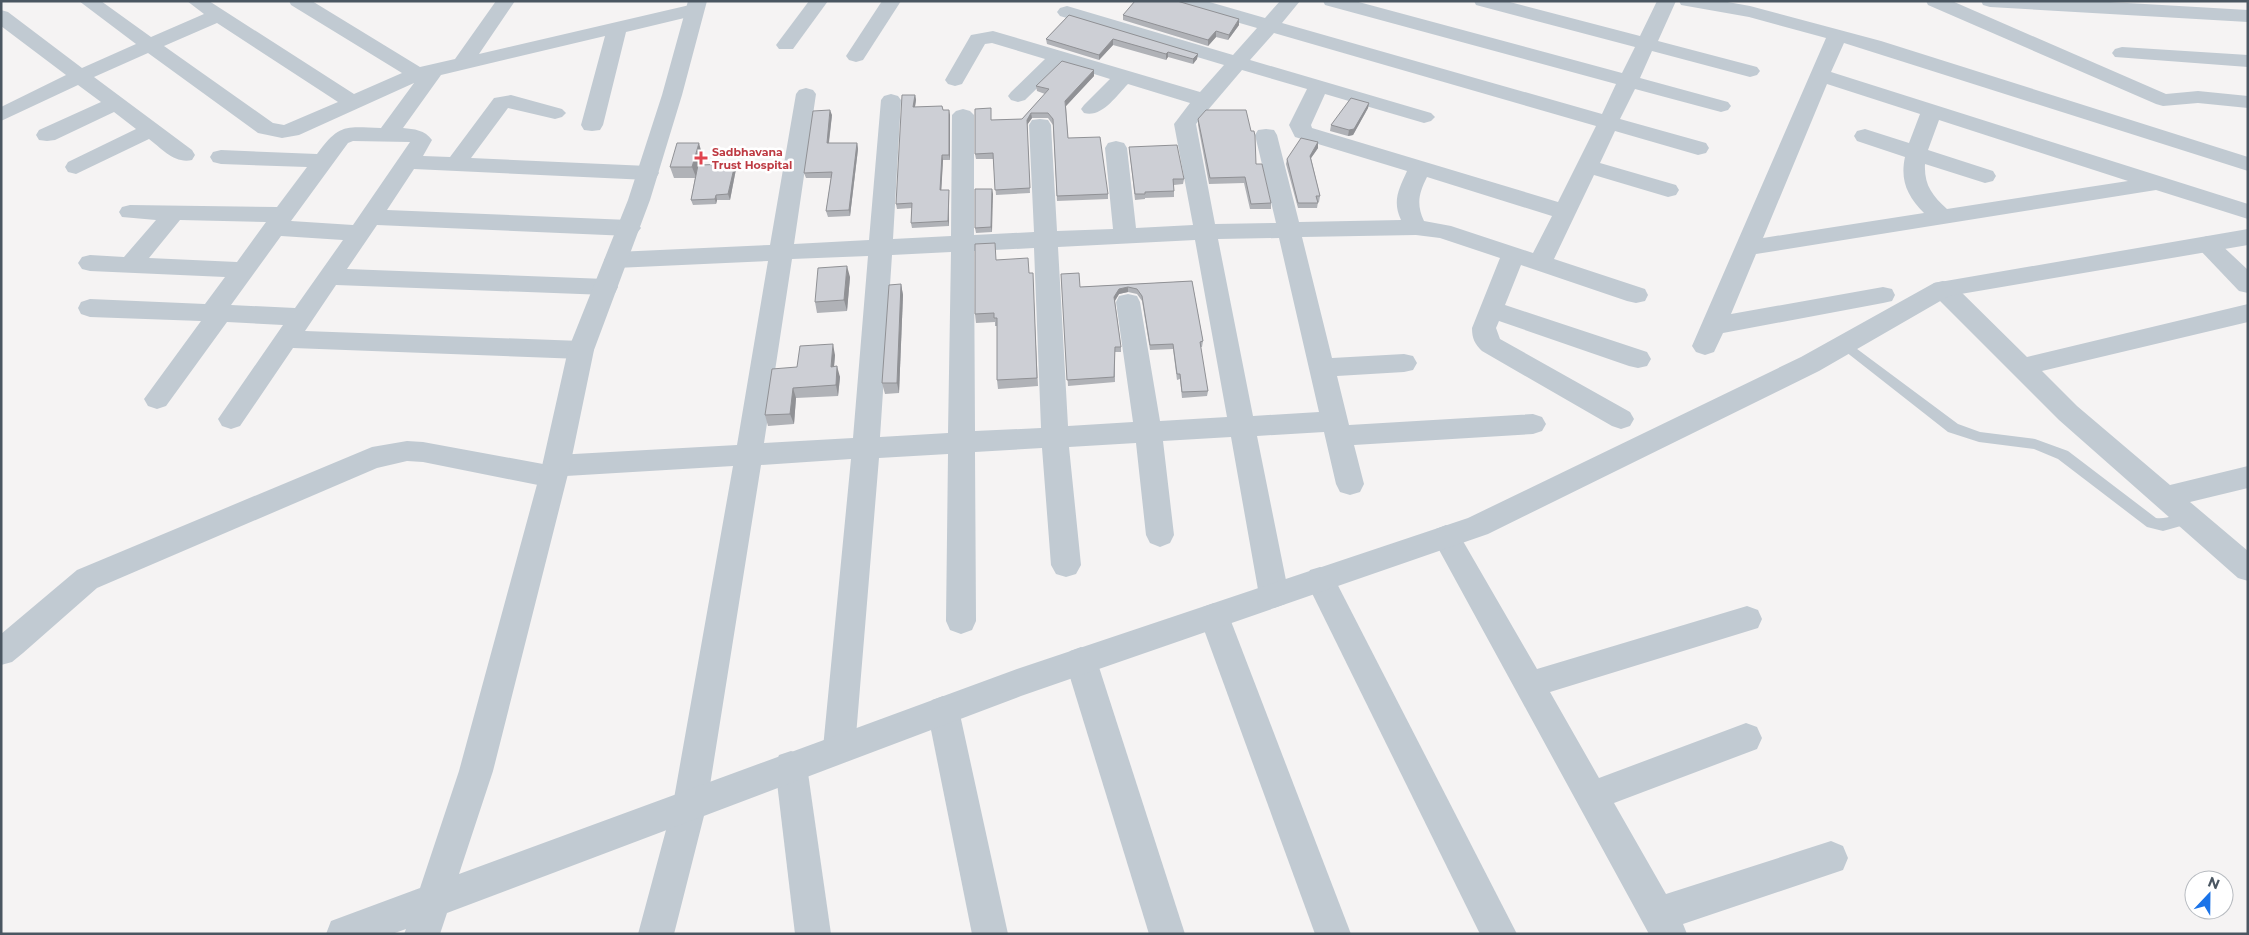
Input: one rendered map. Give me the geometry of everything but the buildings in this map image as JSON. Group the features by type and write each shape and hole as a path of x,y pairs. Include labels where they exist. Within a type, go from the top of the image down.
{"street":[{"path":"1,6 13,1"},
{"path":"88,1 266,128 274,131 291,130 425,72 617,28 696,6"},
{"path":"196,1 354,103"},
{"path":"298,1 425,72"},
{"path":"462,64 506,1"},
{"path":"786,45 819,1"},
{"path":"856,56 892,1"},
{"path":"1184,1 1698,148"},
{"path":"1274,595 1185,124 1203,100 1291,1"},
{"path":"1332,1 1721,106"},
{"path":"1483,1 1750,71"},
{"path":"1540,263 1667,1"},
{"path":"1688,1 1750,12 1837,35 2248,164"},
{"path":"1935,1 2163,100 2198,97 2248,102"},
{"path":"1990,1 2248,16"},
{"path":"422,934 476,771 554,471 581,350 648,173 672,96 696,6"},
{"path":"1067,12 1424,118"},
{"path":"1,115 80,76 218,15"},
{"path":"1,16 184,155"},
{"path":"592,125 617,28"},
{"path":"1837,35 1710,336 1883,295"},
{"path":"955,80 978,39 993,37 1203,100"},
{"path":"2122,53 2248,60"},
{"path":"1018,96 1059,56"},
{"path":"387,135 425,72"},
{"path":"1091,109 1124,76"},
{"path":"1820,76 2248,212"},
{"path":"1319,86 1300,125 1303,132 1565,212"},
{"path":"656,934 690,804 749,455 806,94"},
{"path":"839,748 866,448 891,100"},
{"path":"456,164 501,102 511,102 555,113"},
{"path":"47,135 116,103"},
{"path":"1932,111 1915,153 1916,187 1919,194 1942,217"},
{"path":"961,620 963,115"},
{"path":"1040,126 1055,437 1066,565"},
{"path":"76,167 151,130"},
{"path":"157,399 217,313 244,270 344,135 413,135 421,140 366,225 231,419"},
{"path":"1266,135 1350,484"},
{"path":"1865,136 1985,176"},
{"path":"1116,148 1125,236"},
{"path":"221,158 324,161"},
{"path":"408,162 648,173"},
{"path":"1587,166 1668,190"},
{"path":"1416,227 1405,205 1406,198 1420,168"},
{"path":"1747,248 2158,183"},
{"path":"130,212 174,213 279,222 366,225 628,228"},
{"path":"130,265 174,213"},
{"path":"616,260 1205,232 1416,227 1443,231 1636,296"},
{"path":"344,934 943,710 1478,526 1810,364 1943,290 2248,237"},
{"path":"2207,244 2248,285"},
{"path":"1513,254 1491,309 1484,334 1491,345 1621,419"},
{"path":"90,263 244,270"},
{"path":"330,277 606,287"},
{"path":"1943,290 2068,413 2248,569"},
{"path":"1128,302 1148,432 1160,535"},
{"path":"90,308 303,317"},
{"path":"1491,309 1638,359"},
{"path":"2022,367 2248,313"},
{"path":"287,339 581,350"},
{"path":"1322,368 1404,362"},
{"path":"1,652 16,642 73,589 87,579 372,458 407,451 554,471 749,455 1242,427 1337,429 1533,424"},
{"path":"2165,497 2248,477"},
{"path":"1446,537 1665,929 1831,858"},
{"path":"1320,580 1499,934"},
{"path":"1214,616 1333,934"},
{"path":"1530,686 1747,619"},
{"path":"1081,661 1168,934"},
{"path":"943,710 990,934"},
{"path":"1592,796 1746,738"},
{"path":"791,766 812,934"}],"lane":[{"path":"1845,345 1953,428 1979,437 2035,444 2049,448 2063,455 2152,523 2163,525 2190,518"}],"place":[{"name":"Sadbhavana Trust Hospital","path":"701,158"}]}
